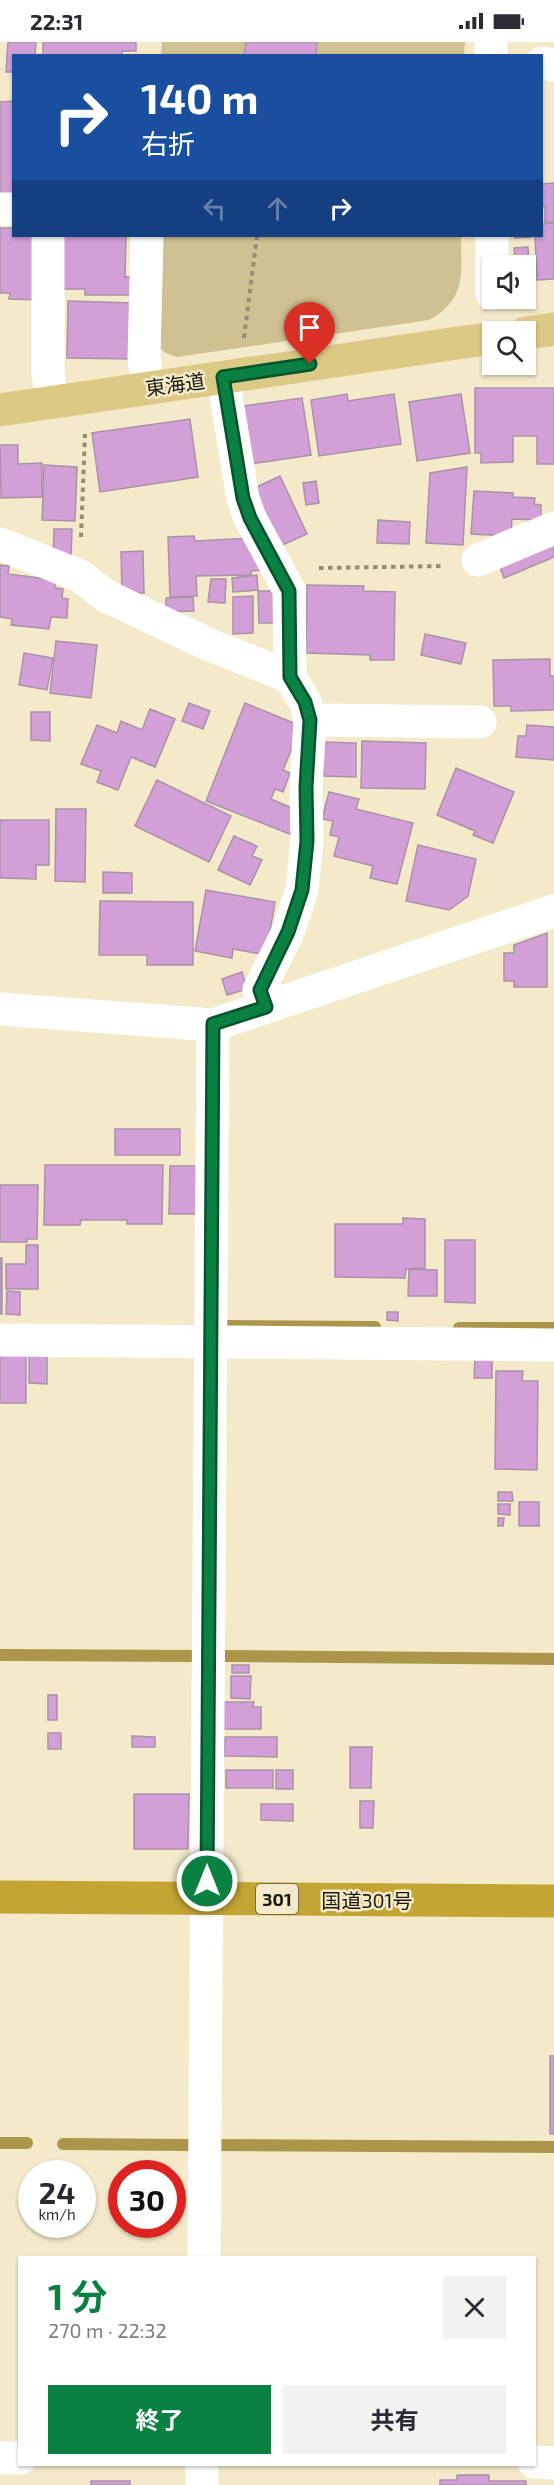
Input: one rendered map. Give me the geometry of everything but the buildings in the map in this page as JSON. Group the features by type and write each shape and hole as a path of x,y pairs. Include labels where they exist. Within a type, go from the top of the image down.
{"highway":[{"name":"国道301号","path":"0,1897 554,1901"}],"main road":[{"path":"536,331 554,329"},
{"name":"東海道","path":"0,410 482,339"}],"street":[{"path":"48,237 48,373 67,400"},
{"path":"147,237 144,358 148,388"},
{"path":"492,237 492,255"},
{"path":"223,377 243,498 250,518 289,591 290,677 305,702 310,720 306,787 307,841 302,890 288,932 260,990 266,1007"},
{"path":"478,560 554,528"},
{"path":"0,544 80,576 117,601 212,646 290,677"},
{"path":"310,720 480,722"},
{"path":"0,1009 213,1024 554,911"},
{"path":"204,2256 213,1024"},
{"path":"0,1340 554,1345"},
{"path":"0,2458 18,2458"},
{"path":"536,2462 554,2463"},
{"path":"202,2466 202,2485"}],"path":[{"path":"244,342 257,237"},
{"path":"67,400 86,427 80,576"},
{"path":"281,574 294,568 418,568 478,560"}],"shaded area":[{"path":"162,42 465,42 464,54 161,54"},
{"path":"157,237 461,237 461,274 456,294 441,312 429,320 177,357 157,346"}],"waterway":[{"path":"223,1326 375,1327"},
{"path":"459,1328 554,1328"},
{"path":"0,1655 197,1656"},
{"path":"220,1656 554,1659"},
{"path":"0,2143 27,2143"},
{"path":"63,2144 192,2145"},
{"path":"216,2145 554,2147"}],"route":[{"path":"207,1881 213,1024 266,1007 260,990 297,911 302,890 307,841 306,787 310,720 305,702 290,677 289,591 250,518 243,498 223,377 310,364"}]}
